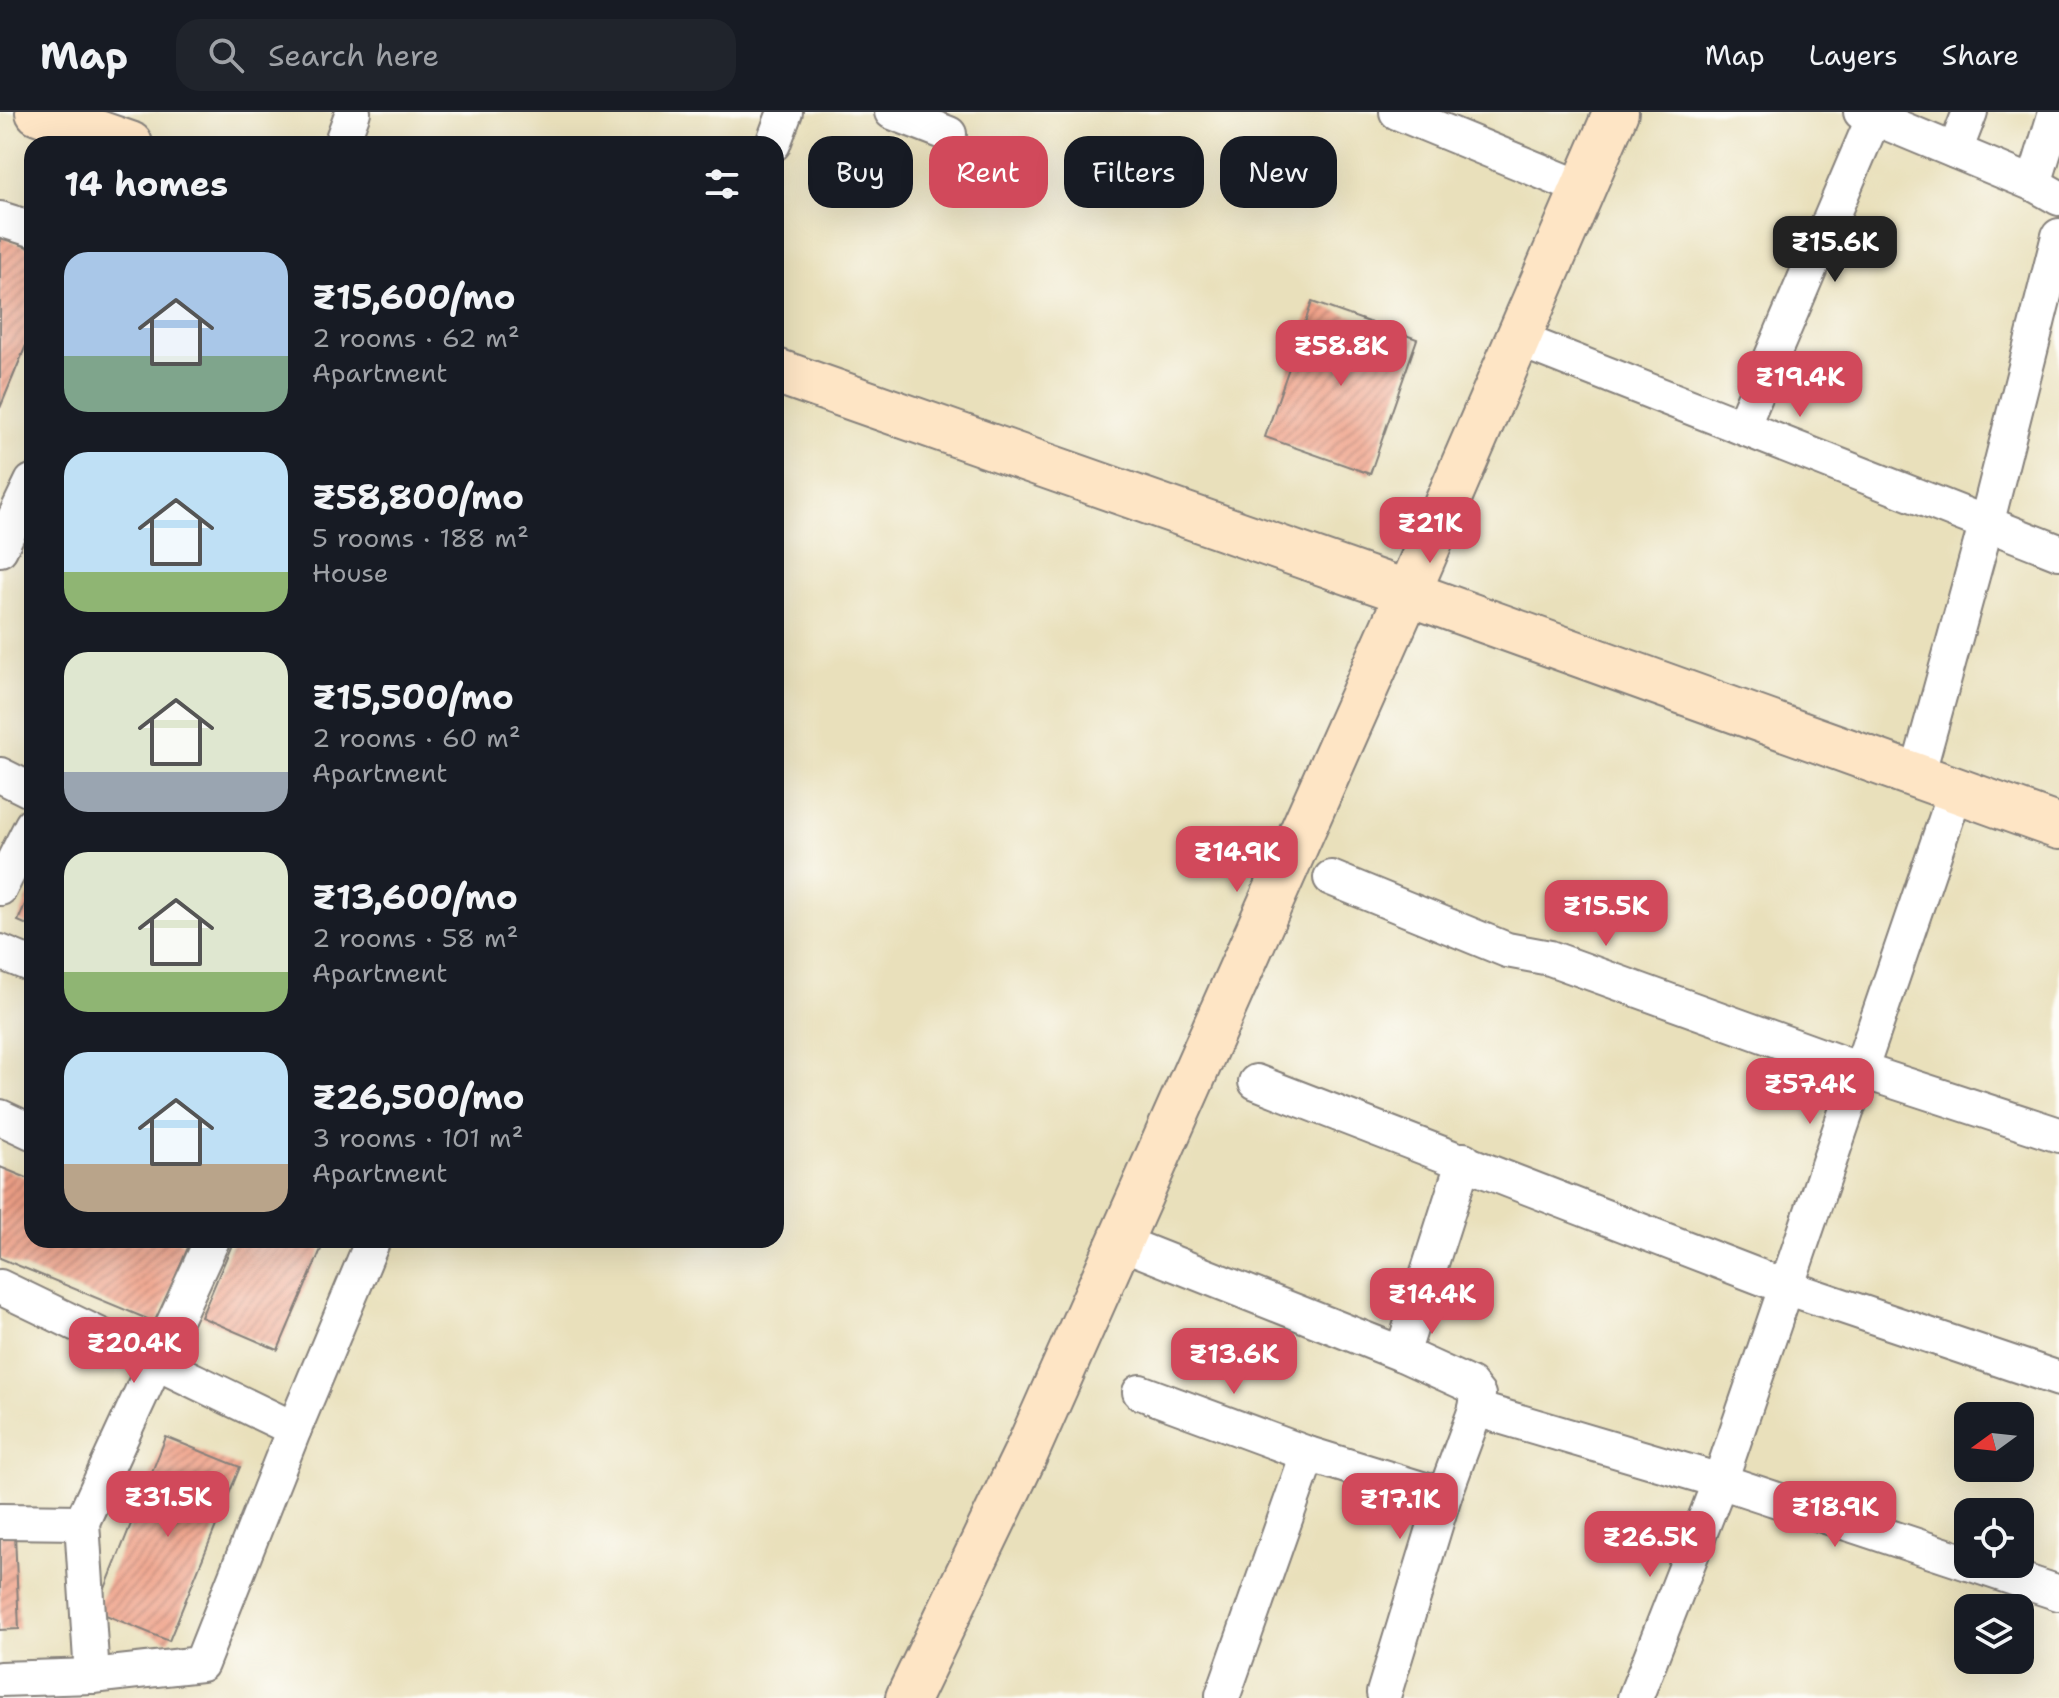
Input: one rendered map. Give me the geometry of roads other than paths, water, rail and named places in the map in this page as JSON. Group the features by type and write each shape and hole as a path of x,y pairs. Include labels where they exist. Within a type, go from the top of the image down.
{"street":[{"path":"38,112 107,136"},
{"path":"344,136 353,112"},
{"path":"776,136 785,112"},
{"path":"892,112 949,134"},
{"path":"1397,112 1584,189"},
{"path":"908,1698 1026,1453 1520,340 1616,112"},
{"path":"1955,151 1970,112"},
{"path":"1742,427 1868,115 2046,191 2056,112"},
{"path":"0,219 24,226"},
{"path":"1635,1698 1720,1481 1860,1070 1936,783 1986,525 2059,236"},
{"path":"1520,340 2059,552"},
{"path":"784,374 1408,593 2059,827"},
{"path":"0,549 24,499"},
{"path":"0,775 24,787"},
{"path":"0,888 24,841"},
{"path":"1331,878 1507,950 1550,958 1860,1070 2059,1135"},
{"path":"0,952 24,962"},
{"path":"1256,1082 1786,1287 2059,1379"},
{"path":"0,1117 24,1128"},
{"path":"1402,1354 1464,1160"},
{"path":"1120,1242 1402,1354 1470,1385 1478,1395 1384,1693"},
{"path":"92,1676 82,1522 208,1248"},
{"path":"0,1679 92,1676 201,1664 370,1248"},
{"path":"0,1287 294,1429"},
{"path":"1140,1392 1308,1454 1444,1496"},
{"path":"1476,1409 1720,1481 1954,1558"},
{"path":"1223,1695 1308,1454"},
{"path":"0,1521 82,1522"},
{"path":"2014,1578 2059,1593"}]}
